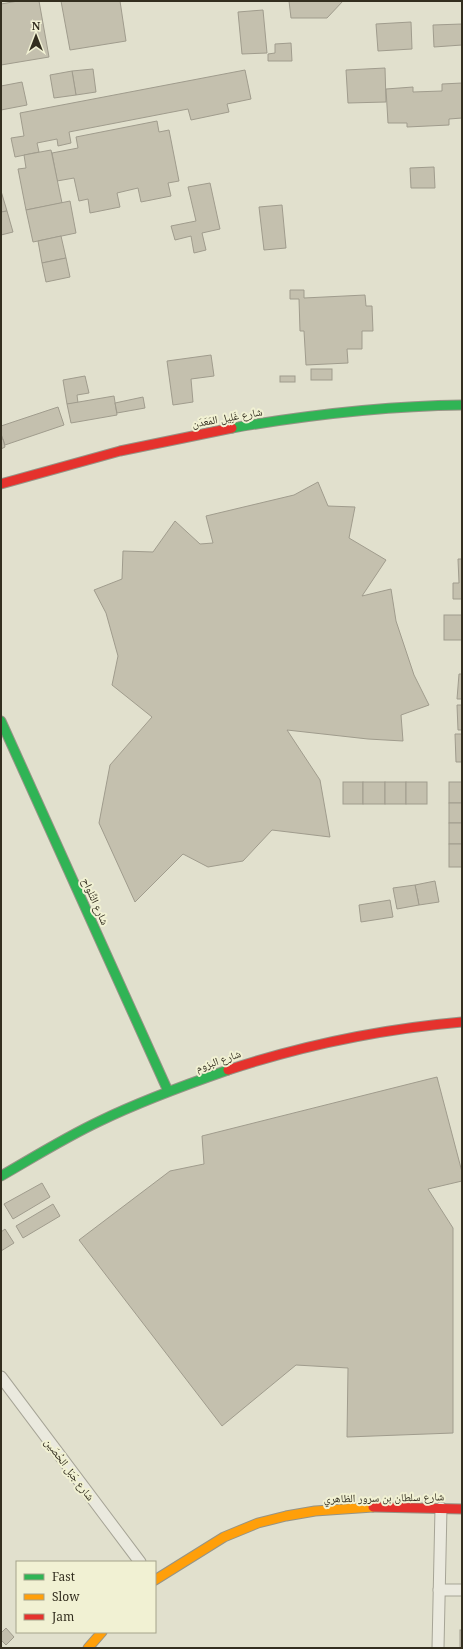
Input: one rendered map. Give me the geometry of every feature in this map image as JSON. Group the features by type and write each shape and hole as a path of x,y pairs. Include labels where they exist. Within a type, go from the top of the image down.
{"street":[{"name":"شارع غَلِيل المَعَدَن","path":"1,484 90,458 179,437 269,422 360,411 462,405"},
{"name":"شارع التِّلواح","path":"1,721 168,1090"},
{"name":"شارع البزوم","path":"1,1176 85,1128 168,1090 256,1060 346,1038 438,1024 462,1022"},
{"name":"شارع سلطان بن سرور الظاهري","path":"156,1579 230,1534 266,1521 303,1512 337,1508 462,1508"},
{"path":"88,1648 101,1633"}],"lane":[{"name":"شارع جَبَل الحُصَين","path":"1,1376 139,1561"},
{"path":"438,1648 441,1508"},
{"path":"439,1590 462,1590"}],"building":[{"path":"18,1 39,1 49,57 1,65 1,4"},
{"path":"61,1 120,1 126,41 70,50"},
{"path":"289,1 343,1 327,18 291,18"},
{"path":"263,10 267,53 242,54 238,12"},
{"path":"411,22 412,49 378,51 376,24"},
{"path":"462,24 462,45 434,47 433,25"},
{"path":"291,43 292,61 268,61 268,54 275,53 275,44"},
{"path":"385,68 386,102 348,103 346,70"},
{"path":"93,69 96,92 76,95 72,71"},
{"path":"245,70 251,99 227,104 229,112 191,120 188,109 69,132 71,143 58,146 57,139 37,143 39,152 15,157 11,138 24,136 20,113"},
{"path":"72,71 76,95 54,98 50,75"},
{"path":"22,82 27,105 1,110 1,86"},
{"path":"462,83 462,118 449,119 449,125 407,127 407,123 388,123 386,89 413,87 413,92 442,91 442,84"},
{"path":"157,121 159,132 169,130 179,181 168,183 171,196 141,202 138,188 117,193 120,207 90,213 88,199 79,201 74,178 57,181 52,153 78,148 76,137"},
{"path":"51,150 62,203 26,210 18,169 26,168 24,155"},
{"path":"434,167 435,188 411,188 410,168"},
{"path":"210,183 220,229 202,233 206,250 194,253 191,236 175,240 171,226 196,221 188,187"},
{"path":"1,191 7,211 1,212"},
{"path":"70,201 76,233 33,242 26,210"},
{"path":"282,205 286,248 264,250 259,207"},
{"path":"7,211 13,232 1,235 1,212"},
{"path":"61,236 66,258 42,263 38,241"},
{"path":"66,258 70,277 46,282 42,263"},
{"path":"290,290 304,290 304,298 365,295 366,306 372,306 373,331 362,331 362,349 347,349 348,363 306,365 304,331 300,331 299,299 290,299"},
{"path":"211,355 214,376 191,379 193,402 173,405 167,361"},
{"path":"311,369 332,369 332,380 311,380"},
{"path":"85,376 89,393 77,395 78,403 67,404 63,380"},
{"path":"280,376 295,376 295,382 280,382"},
{"path":"114,396 117,415 71,423 67,404"},
{"path":"143,397 145,408 117,413 115,403"},
{"path":"58,407 64,425 5,445 1,434 1,426"},
{"path":"3,439 5,447 1,449 1,440"},
{"path":"318,482 328,506 355,507 349,538 386,560 362,596 391,589 396,621 414,675 429,705 401,715 403,741 368,739 287,730 320,780 330,837 272,830 243,861 208,867 183,854 135,902 99,823 110,765 152,717 112,685 118,656 106,613 94,590 122,579 123,551 153,552 175,521 200,544 213,543 206,516 294,495"},
{"path":"458,559 462,559 462,599 453,599 453,583 459,583"},
{"path":"444,615 462,615 462,640 444,640"},
{"path":"459,674 462,674 462,699 457,699"},
{"path":"457,705 462,705 462,730 458,730"},
{"path":"455,734 462,734 462,762 456,762"},
{"path":"343,782 363,782 363,804 343,804"},
{"path":"363,782 385,782 385,804 363,804"},
{"path":"385,782 406,782 406,804 385,804"},
{"path":"406,782 427,782 427,804 406,804"},
{"path":"449,782 462,782 462,803 449,803"},
{"path":"449,803 462,803 462,823 449,823"},
{"path":"449,823 462,823 462,844 449,844"},
{"path":"449,844 462,844 462,867 449,867"},
{"path":"435,881 439,902 419,905 415,885"},
{"path":"415,885 419,905 397,909 393,888"},
{"path":"390,900 393,917 361,922 359,905"},
{"path":"437,1077 462,1172 462,1181 428,1189 453,1228 453,1433 347,1437 348,1368 296,1365 222,1426 79,1240 170,1171 204,1164 202,1136"},
{"path":"42,1183 50,1197 13,1219 4,1204"},
{"path":"53,1204 60,1216 23,1238 16,1226"},
{"path":"5,1229 14,1243 1,1251 1,1232"},
{"path":"6,1628 14,1637 6,1645 1,1640 1,1633"},
{"path":"460,1630 462,1630 462,1648 460,1648"}],"traffic: fast":[{"path":"232,428 289,419 375,409 462,405"},
{"path":"1,721 168,1091"},
{"path":"1,1176 87,1127 163,1094 228,1070"}],"traffic: slow":[{"path":"156,1579 224,1537 258,1523 315,1511 373,1507"},
{"path":"88,1648 101,1633"}],"traffic: jam":[{"path":"1,484 120,451 232,428"},
{"path":"228,1070 285,1053 344,1039 402,1029 462,1022"},
{"path":"373,1507 462,1509"}]}
